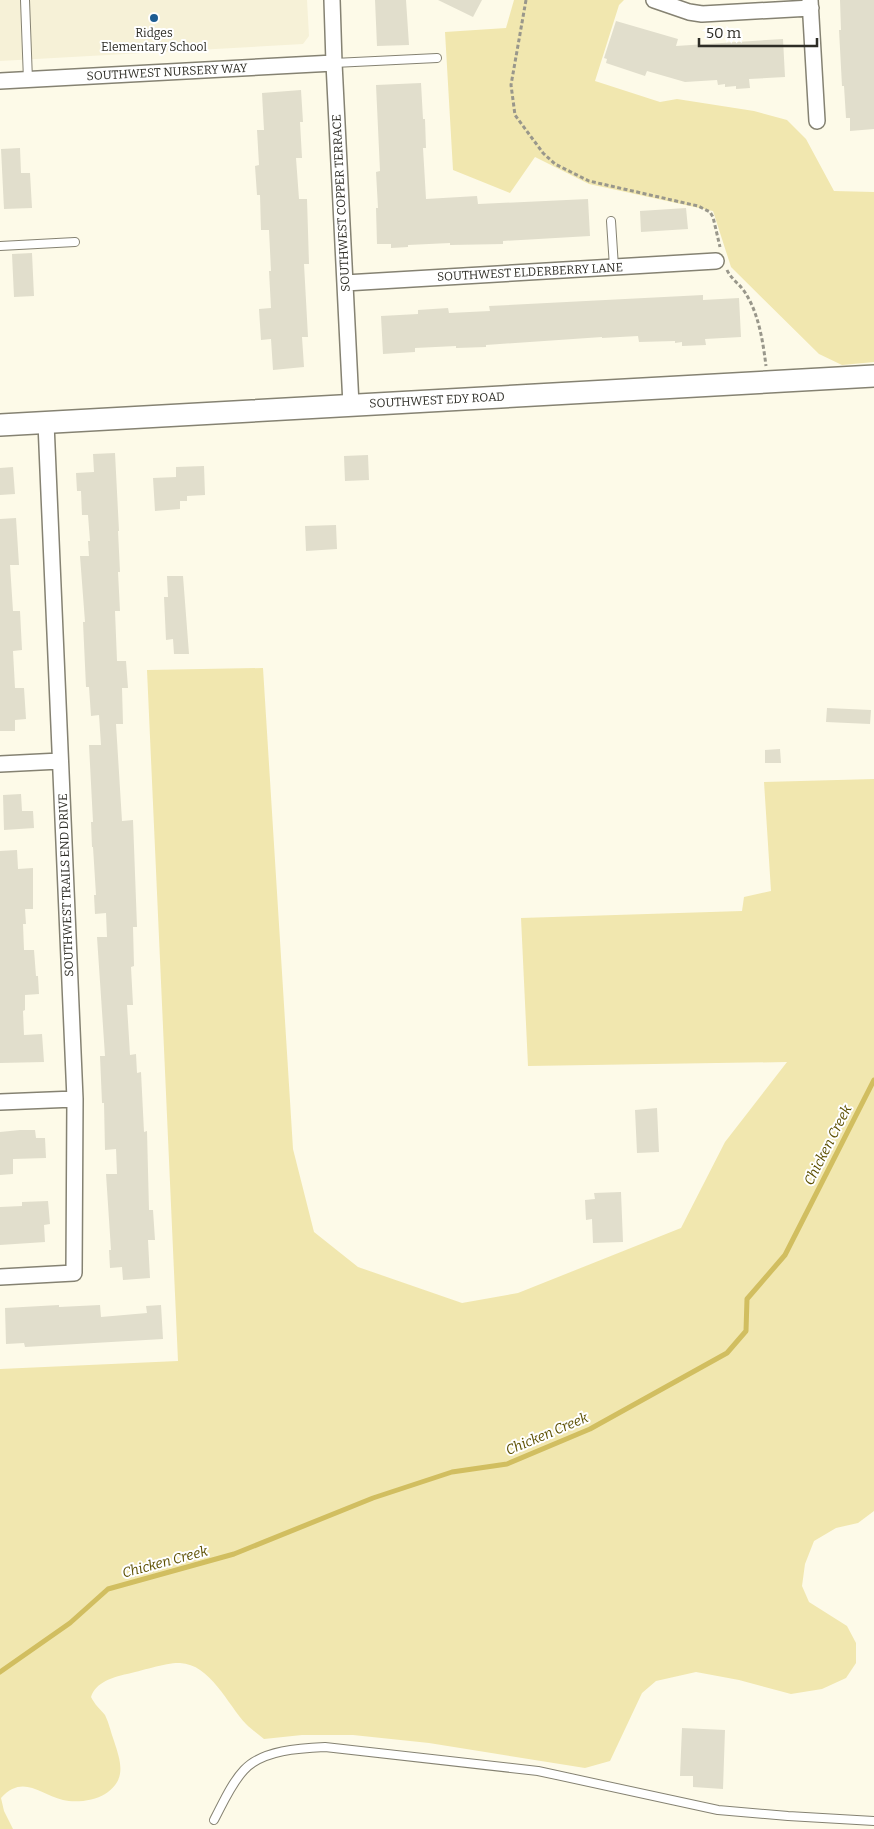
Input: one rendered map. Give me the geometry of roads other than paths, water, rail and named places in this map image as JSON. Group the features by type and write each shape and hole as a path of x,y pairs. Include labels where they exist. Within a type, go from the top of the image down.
{"main road":[{"name":"SOUTHWEST EDY ROAD","path":"0,425 874,376"}],"street":[{"name":"SOUTHWEST COPPER TERRACE","path":"332,0 351,405"},
{"path":"654,0 689,12 702,14 811,4 817,121"},
{"name":"SOUTHWEST NURSERY WAY","path":"0,81 334,63"},
{"name":"SOUTHWEST ELDERBERRY LANE","path":"345,283 721,260"},
{"name":"SOUTHWEST TRAILS END DRIVE","path":"0,1277 74,1272 75,1099 46,423"},
{"path":"0,764 60,761"},
{"path":"0,1102 75,1099"}],"lane":[{"path":"25,0 28,80"},
{"path":"334,63 437,58"},
{"path":"611,221 614,267"},
{"path":"0,246 75,242"},
{"path":"214,1820 245,1768 264,1757 295,1749 325,1747 538,1771 718,1810 874,1821"}],"waterway":[{"name":"Chicken Creek","path":"0,1672 70,1623 108,1589 234,1554 373,1498 452,1472 507,1464 590,1429 727,1353 746,1331 747,1299 785,1255 874,1080"}],"place":[{"name":"Ridges Elementary School","path":"154,18"}]}
